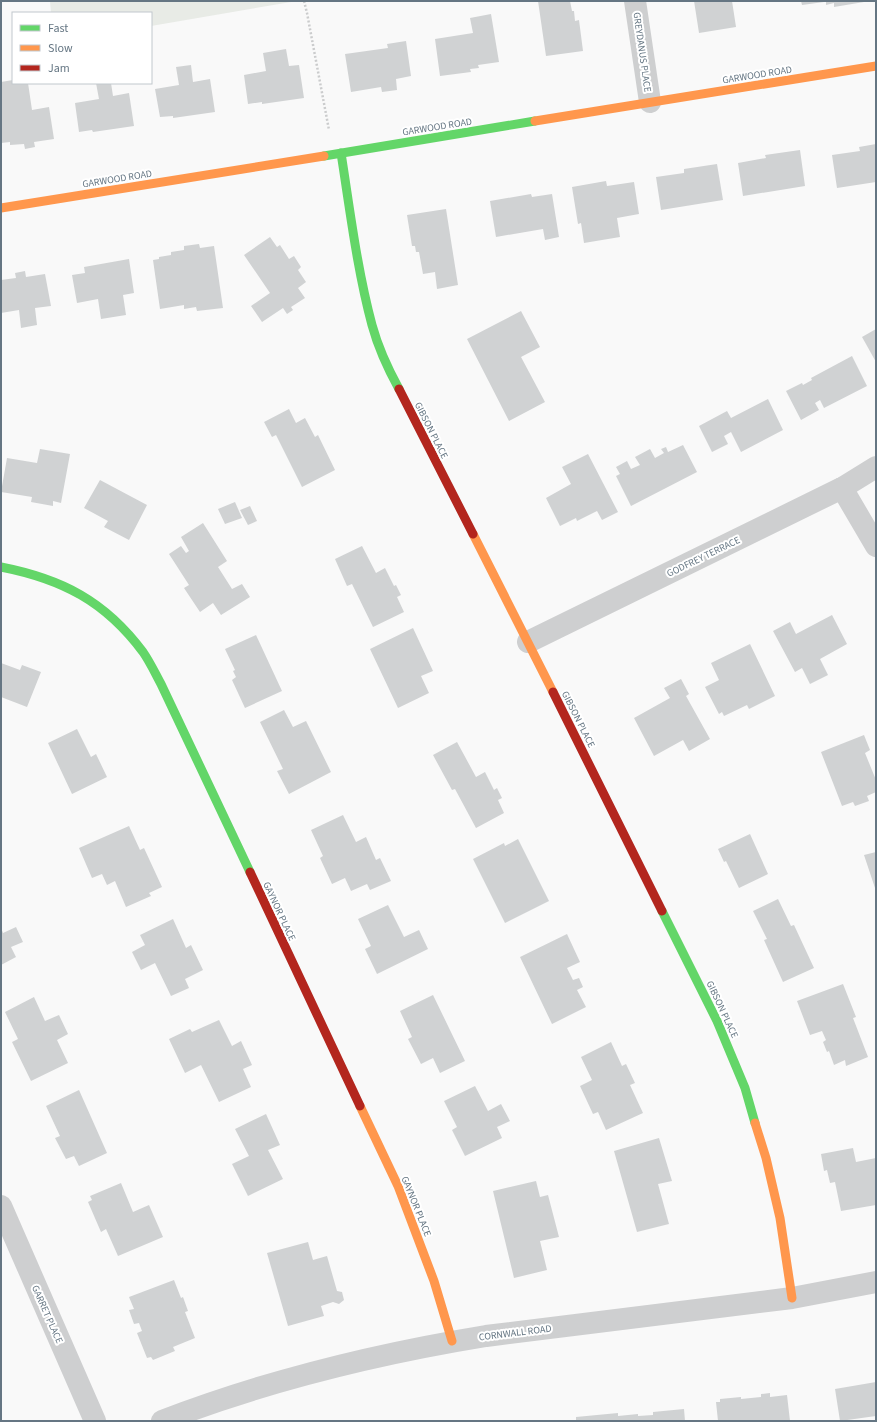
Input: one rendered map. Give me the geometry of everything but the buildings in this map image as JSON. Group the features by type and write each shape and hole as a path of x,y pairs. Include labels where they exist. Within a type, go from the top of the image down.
{"street":[{"name":"GREYDANUS PLACE","path":"636,1 650,102"},
{"name":"GARWOOD ROAD","path":"1,208 876,66"},
{"name":"GIBSON PLACE","path":"337,153 363,287 372,326 385,362 528,642 717,1020 742,1081 766,1158 780,1218 792,1298"},
{"name":"GODFREY TERRACE","path":"528,642 842,488 876,467"},
{"path":"842,488 876,546"},
{"name":"GAYNOR PLACE","path":"1,567 25,571 58,582 90,599 119,623 144,653 161,684 398,1186 434,1281 452,1341"},
{"name":"GARRET PLACE","path":"1,1206 95,1421"},
{"name":"CORNWALL ROAD","path":"162,1421 188,1417 226,1398 340,1366 452,1341 792,1298 876,1282"}],"path":[{"path":"304,1 308,13 337,153"}],"shaded area":[{"path":"50,1 297,1 152,26 152,12 51,12"}],"traffic: fast":[{"path":"324,156 535,121"},
{"path":"341,153 362,283 374,333 387,366 399,389"},
{"path":"1,567 44,578 81,595 113,619 143,652 161,684 250,872"},
{"path":"662,911 717,1021 745,1088 755,1123"}],"traffic: slow":[{"path":"535,121 876,66"},
{"path":"1,208 324,156"},
{"path":"473,534 553,692"},
{"path":"360,1106 398,1186 434,1281 452,1341"},
{"path":"755,1123 766,1158 780,1218 792,1298"}],"traffic: jam":[{"path":"399,389 473,534"},
{"path":"553,692 662,911"},
{"path":"250,872 360,1106"}]}
